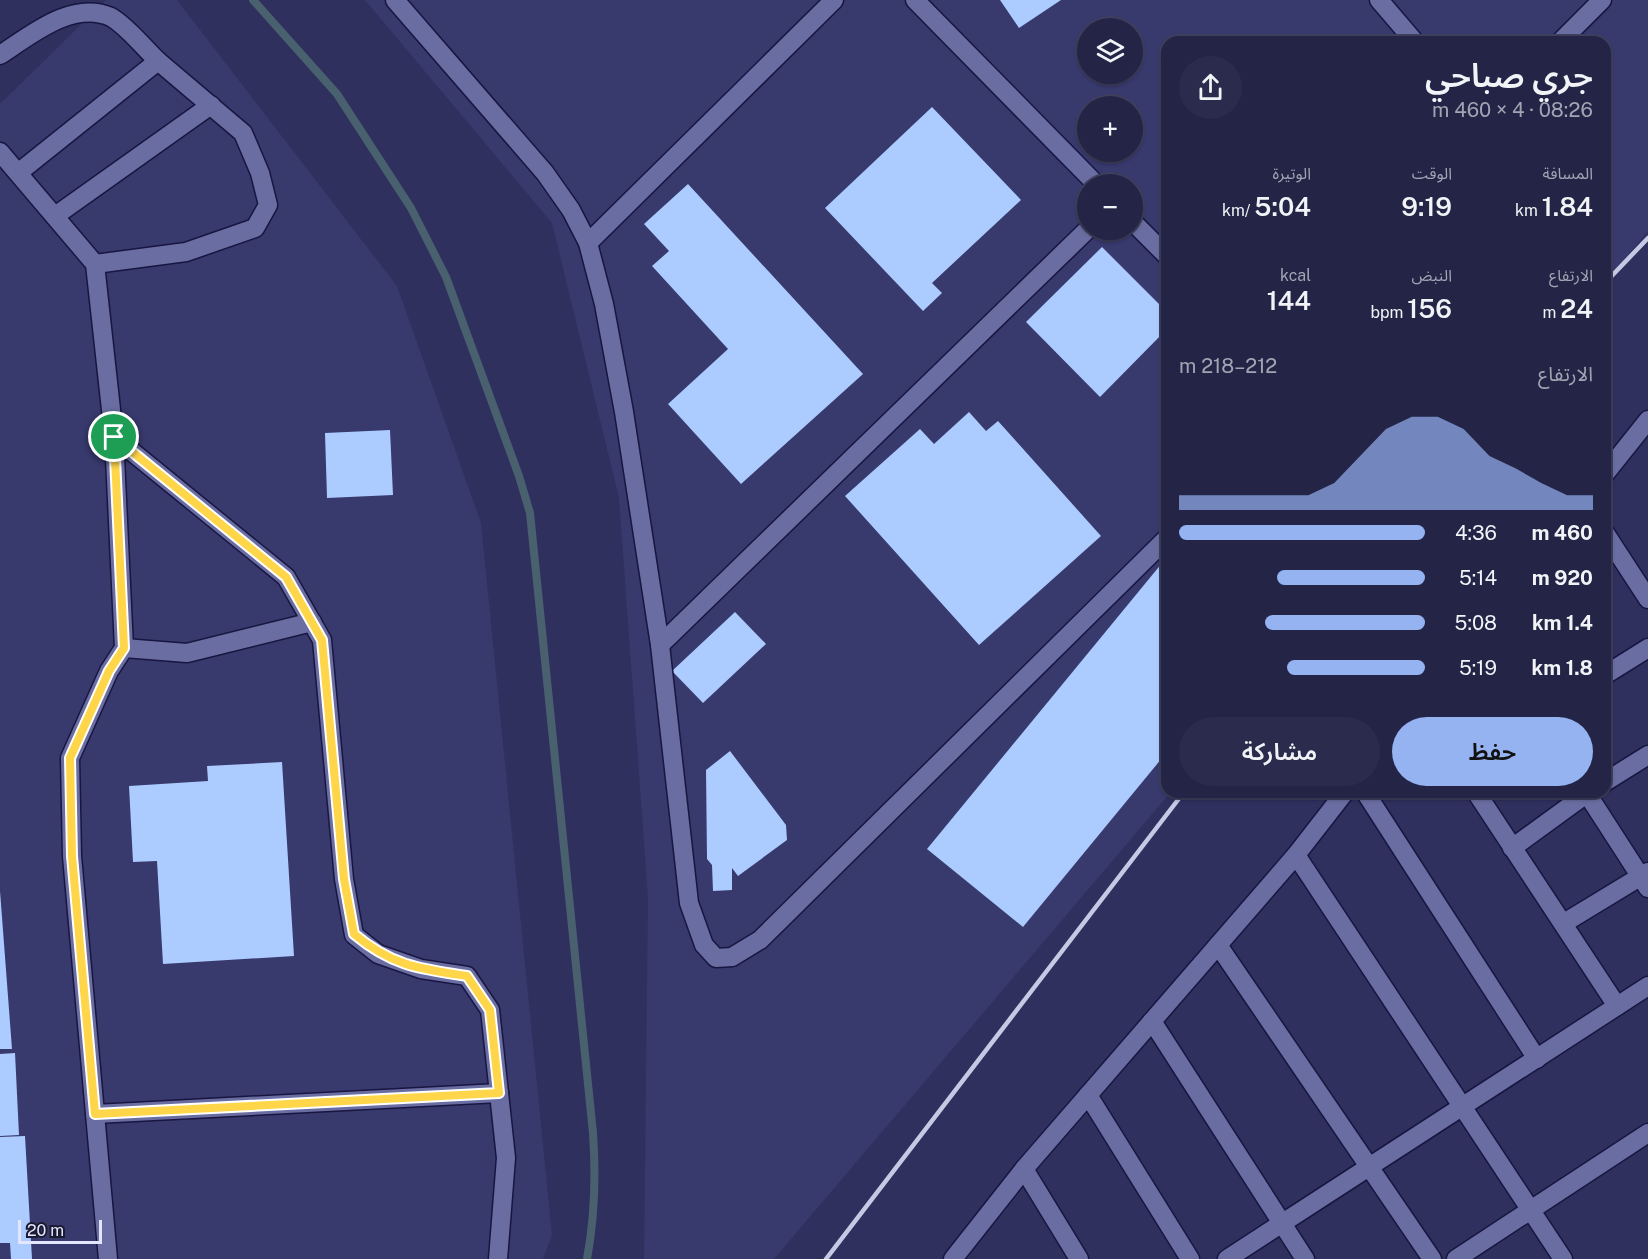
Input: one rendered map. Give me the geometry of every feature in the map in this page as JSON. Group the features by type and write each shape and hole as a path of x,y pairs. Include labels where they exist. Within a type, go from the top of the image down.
{"street":[{"path":"395,0 545,173 571,210 588,243 604,303 620,391 660,645 689,903 704,945 716,958 732,957 760,940 1161,544"},
{"path":"588,243 834,0"},
{"path":"915,0 1086,174"},
{"path":"1379,0 1410,36"},
{"path":"1566,36 1602,0"},
{"path":"0,55 66,12 83,8 110,16 158,61 243,133 260,172 268,205 255,228 186,252 95,264"},
{"path":"18,173 158,61"},
{"path":"55,216 211,105"},
{"path":"0,152 95,264 114,437 124,648 109,671 70,758 72,856 108,1259"},
{"path":"1143,232 1161,250"},
{"path":"660,645 1077,240"},
{"path":"1611,466 1648,420"},
{"path":"114,437 286,577 322,640 344,879 354,934 378,954 421,969 467,976 490,1010 506,1158 498,1259"},
{"path":"1611,542 1648,599"},
{"path":"124,648 187,653 312,622"},
{"path":"1611,671 1648,648"},
{"path":"1611,778 1648,755"},
{"path":"963,1255 1024,1169 1296,855 1340,798"},
{"path":"1369,798 1537,1059"},
{"path":"1480,798 1617,1006"},
{"path":"1512,848 1580,798"},
{"path":"1564,923 1645,879 1590,798"},
{"path":"1296,855 1563,1259"},
{"path":"1218,945 1432,1259"},
{"path":"1227,1259 1648,986"},
{"path":"1152,1021 1305,1259"},
{"path":"95,1114 499,1093"},
{"path":"1088,1095 1190,1259"},
{"path":"1456,1259 1648,1132"},
{"path":"1024,1169 1079,1259"}],"shaded area":[{"path":"106,0 177,0 397,286 481,523 552,1235 543,1259 0,1259 0,104"},
{"path":"365,0 1648,0 1648,231 1611,275 1611,36 1161,36 1161,798 1166,798 774,1259 644,1259 648,898 619,498 552,223"}],"building":[{"path":"1000,0 1061,0 1019,28"},
{"path":"932,107 1021,200 932,283 942,293 923,311 825,208"},
{"path":"688,184 863,374 741,484 668,404 728,349 652,266 669,251 644,224"},
{"path":"1102,247 1161,306 1161,335 1100,397 1026,322"},
{"path":"969,412 986,431 998,421 1101,536 979,645 845,496 920,429 934,444"},
{"path":"390,430 393,495 327,498 325,433"},
{"path":"1161,564 1161,759 1023,927 927,849"},
{"path":"735,612 766,644 703,703 672,671"},
{"path":"730,751 786,825 787,840 738,876 732,868 732,890 713,891 712,865 707,859 706,770"},
{"path":"282,762 294,956 163,964 157,861 133,862 129,786 208,781 207,766"},
{"path":"0,891 12,1049 0,1049"},
{"path":"15,1053 19,1135 0,1136 0,1054"},
{"path":"25,1136 32,1259 11,1259 10,1243 0,1243 0,1137"}],"waterway":[{"path":"253,0 337,94 411,208 446,277 519,476 530,513 593,1133 594,1196 587,1259"}],"railway":[{"path":"1611,277 1648,238"},
{"path":"826,1259 1179,798"}],"route":[{"path":"114,437 286,577 322,640 344,879 354,934 378,954 421,969 467,976 490,1010 499,1093 95,1114 72,856 70,758 109,671 124,648 114,437"}]}
